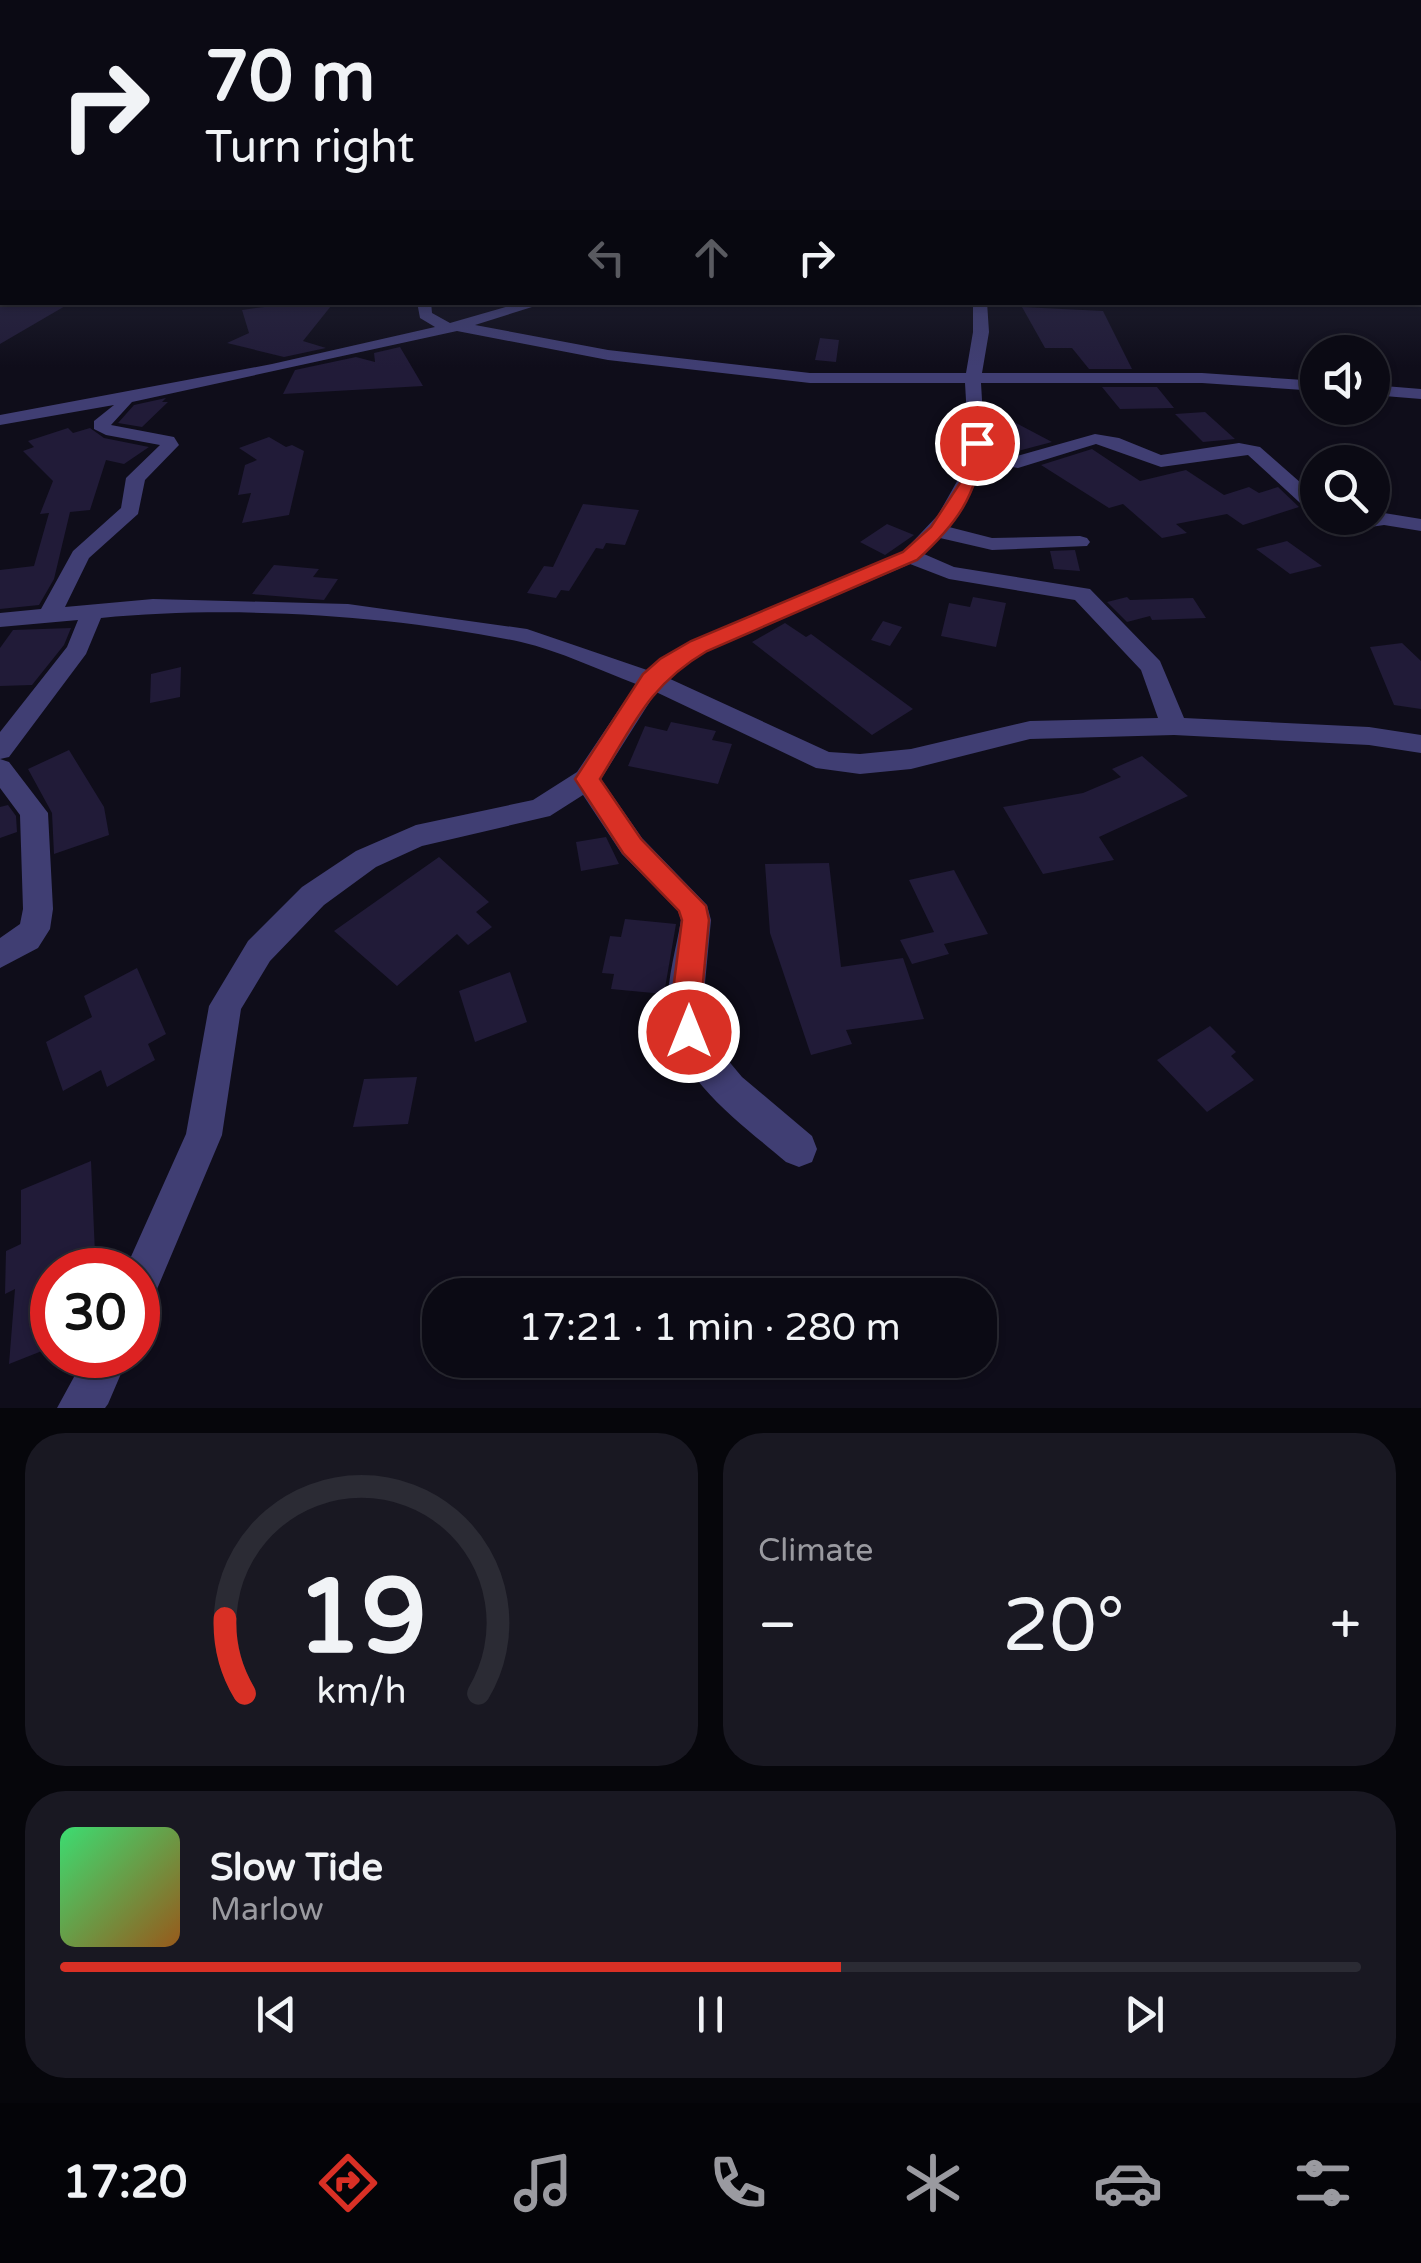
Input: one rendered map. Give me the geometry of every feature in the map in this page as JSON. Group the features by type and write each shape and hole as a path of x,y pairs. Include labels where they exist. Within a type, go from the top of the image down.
{"street":[{"path":"424,305 425,315 454,328 608,355 810,378 1202,378 1300,385"},
{"path":"0,420 125,398 454,328 530,305"},
{"path":"155,1248 204,1134 225,1006 258,950 312,896 366,860 416,836 540,809 587,779 651,680 668,664 699,646 910,556 938,531 968,483 977,443 972,380 984,324 981,305"},
{"path":"1390,391 1421,394"},
{"path":"50,616 80,555 131,510 136,478 170,445 168,441 100,426 122,408 125,398"},
{"path":"974,455 1018,462 1108,438 1161,461 1239,448 1260,455 1300,492"},
{"path":"1390,520 1421,526"},
{"path":"938,531 992,544 1080,542"},
{"path":"910,556 949,573 1082,594 1152,668 1174,726"},
{"path":"0,620 153,606 348,610 527,636 651,680 825,762 860,764 911,759 1030,730 1174,726 1369,736 1421,744"},
{"path":"0,750 78,649 92,612"},
{"path":"0,768 34,813 38,909 35,929 27,939 0,954"},
{"path":"587,779 632,846 692,906 696,920 685,1014 689,1032 726,1084 799,1150"},
{"path":"79,1408 98,1378"}],"building":[{"path":"0,305 67,305 0,344"},
{"path":"331,306 303,341 326,348 284,357 227,343 249,333 242,310"},
{"path":"1022,307 1103,311 1132,369 1089,369 1072,348 1045,348"},
{"path":"820,338 839,340 836,362 815,360"},
{"path":"400,347 423,386 283,394 295,370 356,357 375,362 374,353"},
{"path":"1102,387 1157,387 1174,408 1120,409"},
{"path":"166,398 162,402 168,402 142,427 118,423 134,405"},
{"path":"1205,412 1235,439 1203,442 1175,414"},
{"path":"1003,416 1052,442 1014,452 1001,445"},
{"path":"68,428 73,433 90,428 104,438 149,447 124,464 106,460 90,510 70,512 54,579 39,605 0,609 0,570 34,566 49,513 40,514 53,481 23,451 34,447 28,441"},
{"path":"269,437 304,451 289,515 242,523 251,493 238,495 245,465 257,460 239,448"},
{"path":"1092,449 1140,481 1186,470 1224,495 1249,487 1259,493 1278,487 1299,507 1243,525 1227,514 1176,524 1187,533 1162,538 1123,504 1109,508 1041,465"},
{"path":"583,504 639,510 625,545 606,543 603,549 596,548 569,591 561,590 556,598 527,593 544,566 553,567"},
{"path":"887,524 914,535 885,555 860,542"},
{"path":"1287,541 1322,566 1290,574 1256,549"},
{"path":"1075,550 1080,571 1054,569 1050,551"},
{"path":"274,565 319,569 313,577 338,579 324,600 252,594"},
{"path":"973,597 1006,603 996,647 941,636 949,603 970,607"},
{"path":"1127,597 1193,598 1206,618 1152,620 1150,616 1127,622 1107,602"},
{"path":"883,621 902,627 890,646 871,640"},
{"path":"785,623 806,637 811,634 913,709 872,735 752,642"},
{"path":"71,628 64,645 32,685 0,686 0,648 13,630"},
{"path":"1402,643 1421,661 1421,709 1394,705 1370,647"},
{"path":"181,667 180,697 150,703 151,674"},
{"path":"671,722 716,731 712,740 732,744 718,784 628,766 645,726 667,731"},
{"path":"69,750 104,807 109,835 54,854 52,813 28,769"},
{"path":"1142,756 1188,796 1099,837 1114,860 1043,874 1003,807 1083,793 1121,777 1112,769"},
{"path":"8,805 16,816 17,832 0,838 0,807"},
{"path":"606,837 619,864 581,871 576,842"},
{"path":"439,857 489,902 476,912 492,927 468,945 457,934 397,986 334,931"},
{"path":"829,863 841,967 903,958 924,1019 846,1030 852,1044 811,1055 770,933 765,864"},
{"path":"954,870 988,934 944,944 949,954 912,964 900,940 934,932 909,880"},
{"path":"625,919 676,924 664,994 611,989 614,974 602,973 610,936 621,937"},
{"path":"137,968 166,1034 148,1044 155,1060 107,1087 101,1070 63,1091 46,1042 92,1017 84,996"},
{"path":"510,972 527,1022 475,1042 459,991"},
{"path":"1210,1026 1236,1052 1231,1056 1254,1080 1207,1112 1157,1060"},
{"path":"417,1077 408,1124 353,1127 364,1079"},
{"path":"91,1161 95,1248 30,1248 30,1356 9,1364 15,1289 5,1294 6,1251 21,1244 21,1190"}],"route":[{"path":"689,1032 685,1014 696,920 692,906 632,846 587,779 651,680 668,664 699,646 910,556 938,531 968,483 977,443"}]}
